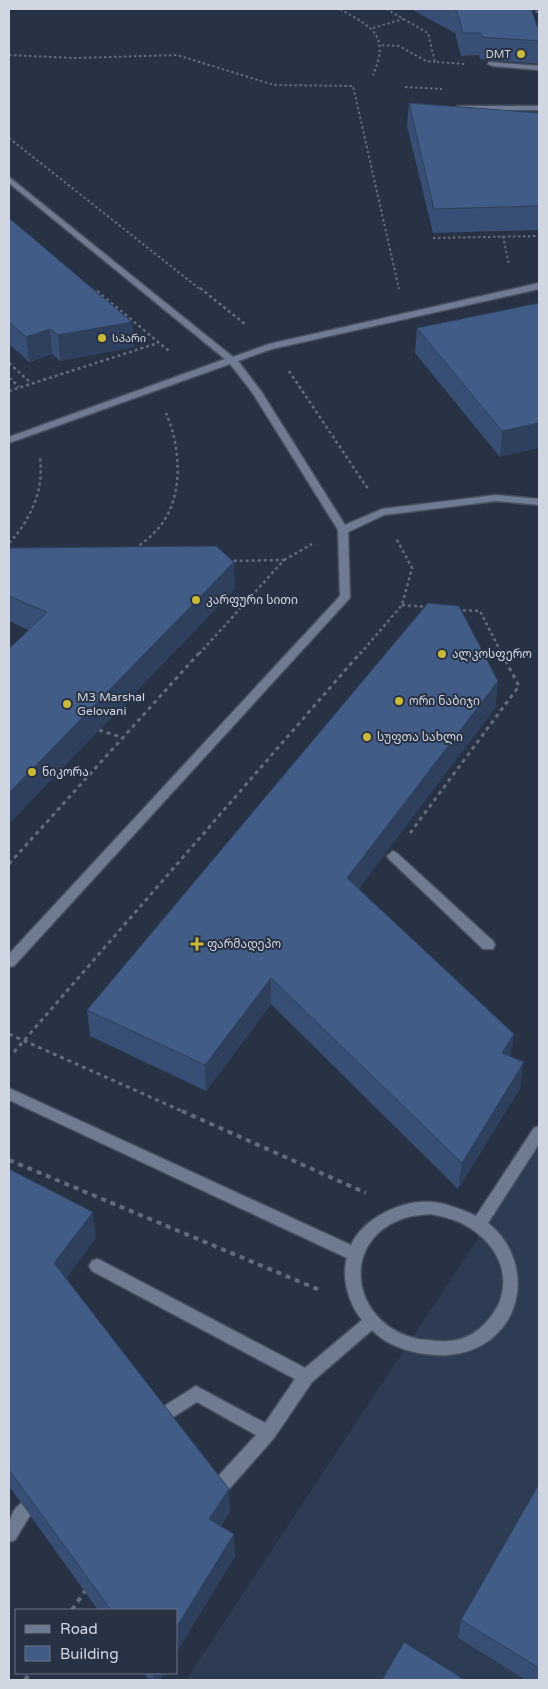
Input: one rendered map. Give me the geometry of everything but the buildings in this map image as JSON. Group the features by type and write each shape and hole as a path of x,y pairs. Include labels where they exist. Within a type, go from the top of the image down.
{"street":[{"path":"492,64 539,68"},
{"path":"460,108 539,108"},
{"path":"9,179 232,360 262,399 343,530 346,597 9,962"},
{"path":"9,440 269,347 539,286"},
{"path":"343,530 382,512 496,498 539,502"},
{"path":"393,856 488,945"},
{"path":"9,1094 354,1254"},
{"path":"479,1224 539,1132"},
{"path":"439,1210 456,1213 479,1224 494,1237 504,1252 511,1270 512,1288 508,1306 499,1321 485,1334 467,1344 447,1349 426,1349 405,1344 386,1335 371,1322 359,1307 352,1290 351,1271 354,1254 366,1235 383,1220 406,1211 439,1210"},
{"path":"97,1266 306,1377"},
{"path":"216,1492 268,1433 306,1377 371,1322"},
{"path":"159,1418 196,1393 268,1433"},
{"path":"9,1534 26,1509"}],"path":[{"path":"340,9 373,28 380,36 381,55 373,75"},
{"path":"386,9 428,33 435,62"},
{"path":"530,9 539,13"},
{"path":"373,28 403,19"},
{"path":"382,46 399,46 426,61 473,65"},
{"path":"9,56 75,58 177,55 274,85 353,86 399,290"},
{"path":"9,138 248,326"},
{"path":"503,236 509,266"},
{"path":"433,238 539,236"},
{"path":"9,391 159,342"},
{"path":"9,362 32,383"},
{"path":"9,380 20,387"},
{"path":"130,555 152,536 164,522 172,506 175,489 176,444 172,424 165,412"},
{"path":"9,543 28,520 36,502 42,466 39,452"},
{"path":"9,864 121,737 284,560 227,561"},
{"path":"402,605 431,607"},
{"path":"393,856 518,686 480,611 451,609"},
{"path":"99,730 121,737"},
{"path":"9,1034 406,1211"},
{"path":"9,1160 359,1307"},
{"path":"73,1609 85,1591"}],"shaded area":[{"path":"539,1146 539,1680 186,1680"}],"place":[{"name":"DMT","path":"521,54"},
{"name":"სპარი","path":"102,338"},
{"name":"კარფური სითი","path":"196,600"},
{"name":"ალკოსფერო","path":"442,654"},
{"name":"ორი ნაბიჯი","path":"399,701"},
{"name":"M3 Marshal Gelovani","path":"67,704"},
{"name":"სუფთა სახლი","path":"367,737"},
{"name":"ნიკორა","path":"32,772"},
{"name":"ფარმადეპო","path":"197,944"}]}
